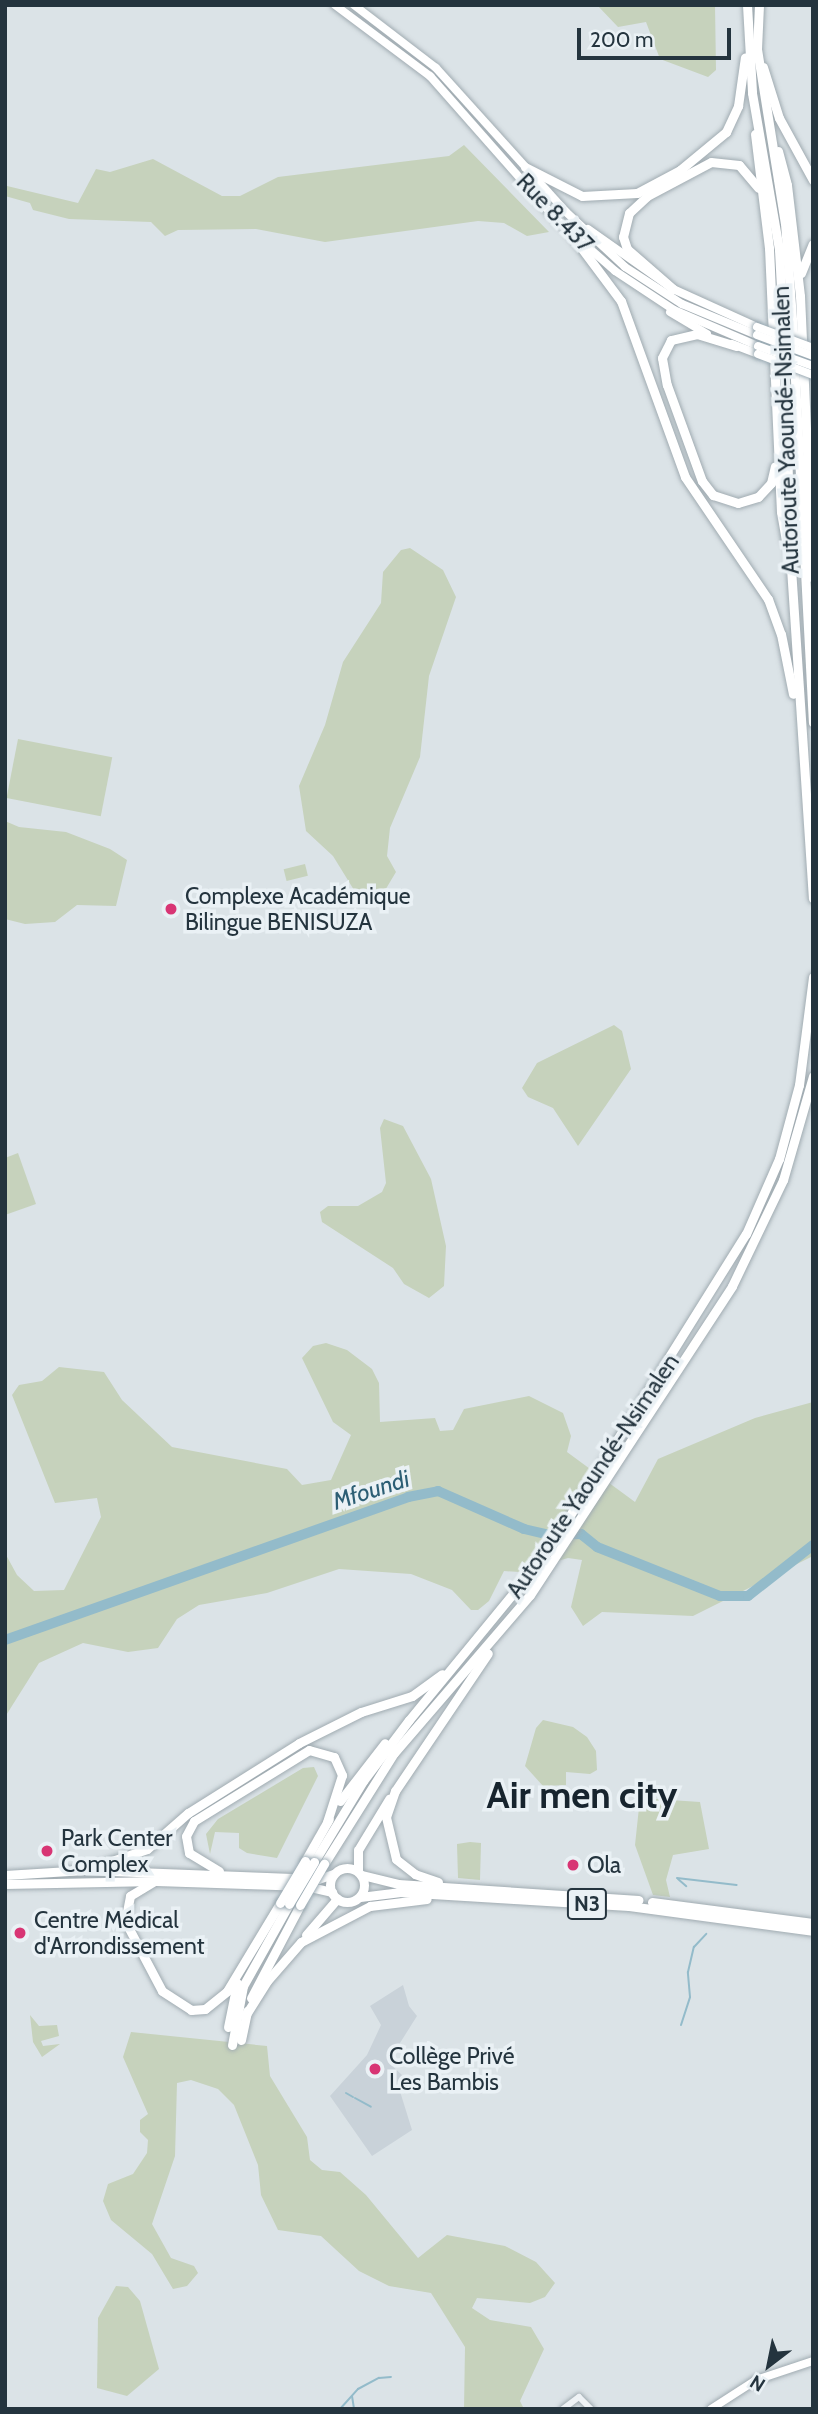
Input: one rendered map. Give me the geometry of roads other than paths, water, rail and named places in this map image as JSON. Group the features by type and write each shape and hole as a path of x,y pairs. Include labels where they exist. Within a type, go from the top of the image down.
{"highway":[{"name":"Autoroute Yaoundé-Nsimalen","path":"747,5 747,44 789,262 813,723"},
{"name":"Autoroute Yaoundé-Nsimalen","path":"759,5 757,93 779,250 791,568 813,898"},
{"path":"525,167 582,196 608,197 637,193 680,170 726,132 738,106 747,44"},
{"path":"757,49 779,118 813,180"},
{"path":"757,93 781,512 791,568"},
{"path":"757,93 788,185 800,296 813,578"},
{"path":"673,289 626,249 624,223 636,204 701,166 720,160 747,170 764,208"},
{"path":"568,230 621,301 685,477 768,599 783,642 800,729"},
{"path":"800,296 803,264 813,244"},
{"path":"736,346 697,334 682,335 671,340 662,358 694,461 713,495 738,503 758,496 771,483 777,406"},
{"path":"809,648 813,593"},
{"name":"Autoroute Yaoundé-Nsimalen","path":"236,2043 258,1979 300,1905 314,1862 363,1781 409,1720 482,1635 547,1552 715,1287 764,1196 799,1085 813,976"},
{"name":"Autoroute Yaoundé-Nsimalen","path":"236,2043 243,1986 285,1904 394,1753 530,1595 584,1516 750,1254 783,1180 813,1076"},
{"path":"360,1897 365,1886 356,1857 361,1842 530,1595"},
{"path":"85,1870 123,1861 147,1849 188,1813 315,1734 412,1696 436,1680 482,1635"},
{"path":"327,1822 370,1761 409,1720"},
{"path":"230,1875 195,1860 186,1844 189,1828 209,1809 309,1750 334,1757 342,1775 314,1862"},
{"path":"395,1791 386,1832 396,1859 426,1879 481,1893"},
{"name":"N3","path":"5,1875 85,1870 318,1879 342,1868 391,1883 676,1910 813,1931"},
{"path":"246,2016 267,1981 301,1942 335,1896 333,1874"},
{"path":"156,1881 130,1896 125,1921 162,1991 177,2004 191,2010 218,2001 285,1904"},
{"name":"N3","path":"5,1884 156,1881 306,1886 349,1902 360,1897 398,1892 481,1893 708,1907 813,1923"},
{"path":"301,1942 340,1918 390,1901 481,1893"},
{"path":"236,2043 230,2003 259,1938"}],"main road":[{"name":"Rue 8.437","path":"335,5 430,76 568,230 645,293 758,350 813,366"},
{"name":"Rue 8.437","path":"354,5 436,68 598,245 653,287 813,356"},
{"path":"565,211 673,289 757,331 813,348"},
{"path":"645,293 686,325 736,346 758,350 813,375"},
{"path":"711,2409 756,2380 813,2361"}],"street":[{"path":"563,2409 579,2397 591,2409"}],"waterway":[{"name":"Mfoundi","path":"5,1640 408,1497 438,1491 524,1529 550,1535 581,1534 597,1547 720,1596 748,1596 813,1545"},
{"path":"677,1878 737,1885"},
{"path":"678,1879 686,1886"},
{"path":"681,2025 690,1997 688,1972 694,1947 706,1934"},
{"path":"346,2093 353,2097"},
{"path":"355,2098 371,2107"},
{"path":"340,2409 358,2389 379,2378 391,2377"},
{"path":"352,2396 354,2409"}],"place":[{"name":"Complexe Académique Bilingue BENISUZA","path":"171,909"},
{"name":"Park Center Complex","path":"47,1851"},
{"name":"Ola","path":"573,1865"},
{"name":"Centre Médical d'Arrondissement","path":"20,1933"},
{"name":"Collège Privé Les Bambis","path":"375,2069"}],"district":[{"name":"Air men city","path":"582,1795"}]}
